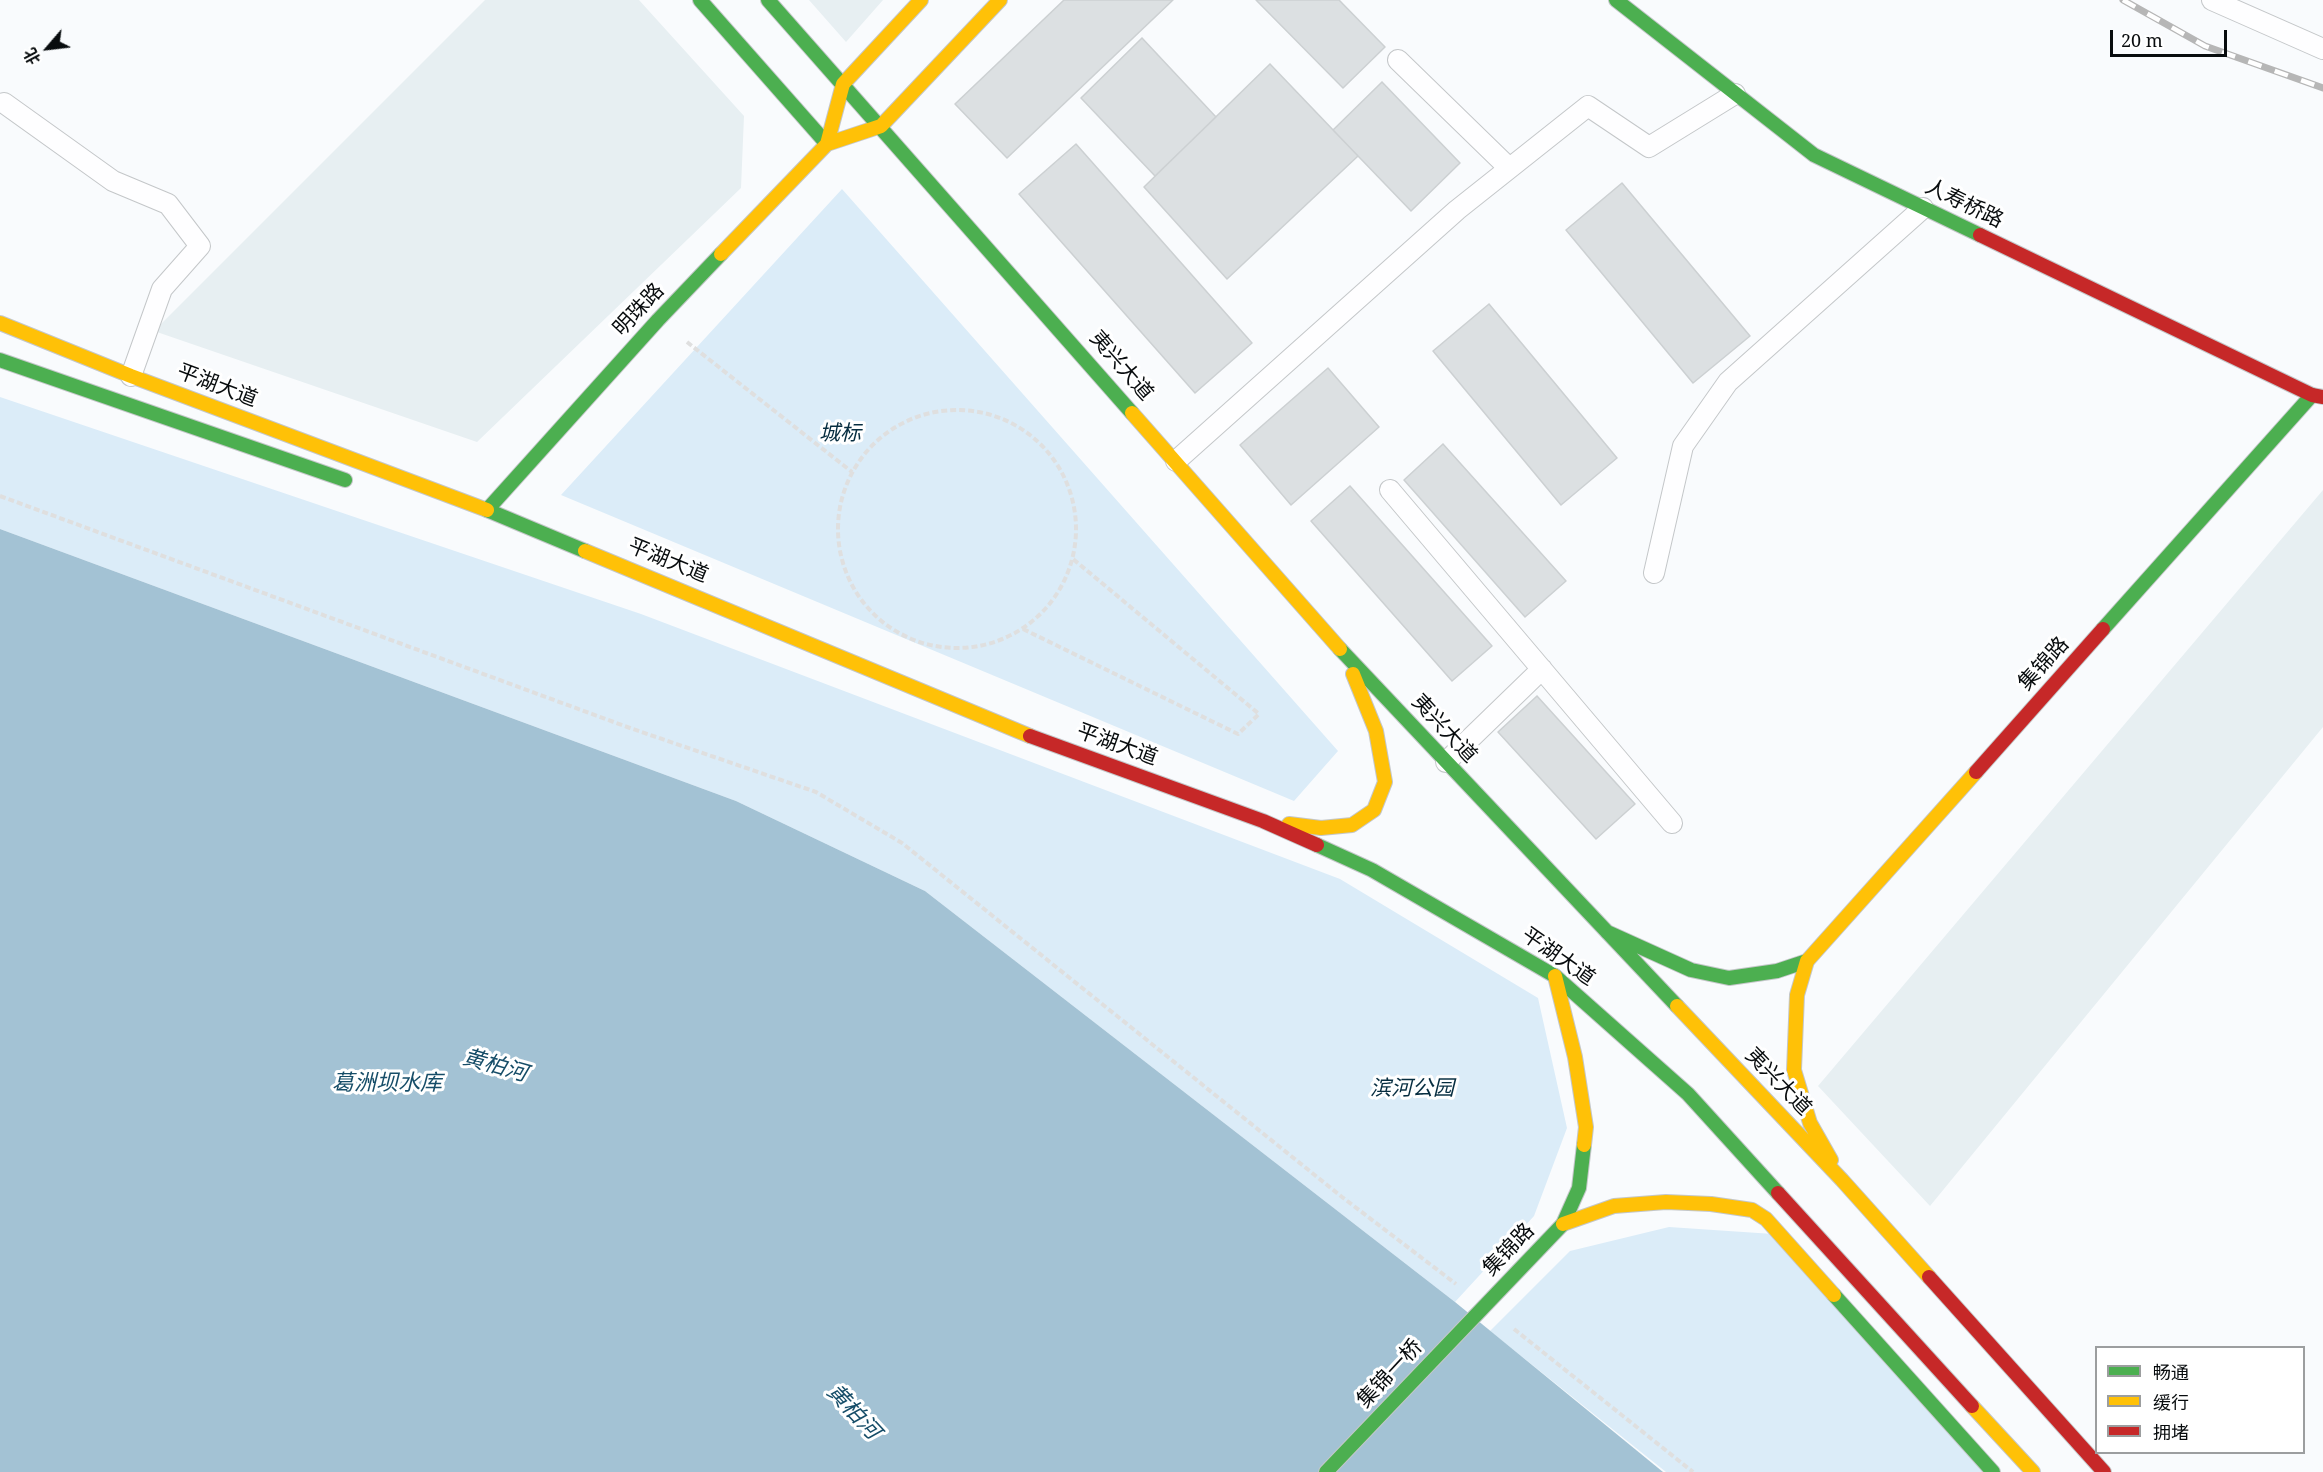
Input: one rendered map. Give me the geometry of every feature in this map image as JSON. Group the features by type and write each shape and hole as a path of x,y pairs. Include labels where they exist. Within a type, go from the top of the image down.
{"main road":[{"path":"700,0 827,144"},
{"name":"夷兴大道","path":"768,0 1346,656 1842,1180 2104,1472"},
{"name":"明珠路","path":"827,144 843,84 921,0"},
{"name":"明珠路","path":"487,510 658,320 827,144 881,126 1000,0"},
{"name":"人寿桥路","path":"1616,0 1814,155 2317,396"},
{"name":"平湖大道","path":"0,323 131,376 487,510 1006,727 1263,821 1372,870 1555,976 1688,1094 2033,1472"},
{"path":"0,360 364,486"},
{"name":"集锦路","path":"1808,961 2317,396"},
{"name":"平湖大道","path":"419,501 487,510"},
{"path":"1263,821 1322,828 1352,825 1374,810 1385,782 1376,731 1346,656"},
{"path":"1604,931 1691,970 1729,978 1777,971 1808,961"},
{"path":"1808,961 1797,995 1794,1070 1810,1123 1842,1180"},
{"path":"1555,976 1575,1058 1586,1127 1579,1188 1563,1224"},
{"path":"1563,1224 1614,1206 1666,1202 1752,1210 1766,1219 1993,1472"},
{"name":"集锦路","path":"1484,1306 1563,1224"},
{"name":"集锦一桥","path":"1326,1472 1484,1306"}],"lane":[{"path":"2212,0 2323,49"},
{"path":"1398,60 1509,168"},
{"path":"1176,461 1457,210 1588,106 1649,147 1736,94"},
{"path":"4,104 113,180 168,204 200,246 162,289 131,376"},
{"path":"1654,573 1683,446 1728,382 1923,208"},
{"path":"1390,490 1672,823"},
{"path":"1446,762 1542,669"}],"path":[{"path":"658,320 852,472"},
{"path":"943,410 981,411 1017,425 1047,450 1067,483 1076,520 1073,559 1062,586 1046,610 1023,629 987,645 948,648 910,639 877,617 853,586 839,549 839,510 852,472 874,442 906,420 943,410"},
{"path":"0,496 630,728 816,792 902,843 1342,1197 1693,1472"},
{"path":"1023,629 1238,734 1259,714 1073,559"}],"shaded area":[{"path":"485,0 639,0 744,116 741,188 477,442 154,331"},
{"path":"809,0 883,0 846,42"},
{"path":"2323,490 2323,727 1930,1206 1818,1086"}],"green space":[{"name":"城标","path":"842,189 1338,751 1294,801 561,495"},
{"name":"滨河公园","path":"0,397 641,614 1340,879 1538,998 1567,1128 1534,1216 1455,1302 925,891 736,801 0,529"},
{"path":"1669,1227 1773,1234 1985,1472 1666,1472 1490,1331 1570,1251"}],"water":[{"name":"葛洲坝水库","path":"0,529 736,801 925,891 1455,1302 1663,1472 0,1472"}],"building":[{"path":"1064,0 1173,0 1007,158 955,104"},
{"path":"1256,0 1339,0 1385,47 1343,88"},
{"path":"1142,38 1216,117 1155,176 1081,98"},
{"path":"1270,64 1358,156 1227,279 1144,187"},
{"path":"1382,82 1460,163 1411,211 1333,130"},
{"path":"1076,144 1252,343 1195,393 1019,194"},
{"path":"1622,183 1750,336 1693,383 1566,230"},
{"path":"1489,304 1617,458 1561,505 1433,351"},
{"path":"1328,368 1379,427 1291,505 1240,445"},
{"path":"1443,444 1566,581 1525,617 1404,480"},
{"path":"1350,486 1492,646 1452,681 1311,521"},
{"path":"1537,696 1635,804 1596,839 1498,732"}],"railway":[{"path":"2123,0 2205,46 2323,88"}],"traffic: fast":[{"path":"700,0 827,144"},
{"path":"768,0 1132,413"},
{"path":"1616,0 1814,155 1980,235"},
{"path":"585,551 487,510 658,320 721,254"},
{"path":"0,360 345,480"},
{"path":"2103,629 2312,395"},
{"path":"1340,649 1677,1006"},
{"path":"1317,845 1372,870 1555,976 1688,1094 1778,1193"},
{"path":"1607,932 1691,970 1729,978 1777,971 1807,961"},
{"path":"1326,1472 1563,1224 1579,1188 1584,1145"},
{"path":"1834,1295 1993,1472"}],"traffic: slow":[{"path":"827,144 843,84 921,0"},
{"path":"721,254 827,144 881,126 1000,0"},
{"path":"0,323 131,376 487,510"},
{"path":"1132,413 1340,649"},
{"path":"585,551 1030,736"},
{"path":"1289,824 1321,828 1352,825 1374,810 1385,782 1376,731 1353,674"},
{"path":"1831,1160 1810,1123 1794,1070 1797,995 1807,961 1976,772"},
{"path":"1555,976 1575,1057 1586,1127 1584,1145"},
{"path":"1677,1006 1842,1180 1929,1277"},
{"path":"1563,1224 1614,1206 1666,1202 1711,1204 1752,1210 1766,1219 1834,1295"},
{"path":"1972,1406 2033,1472"}],"traffic: jam":[{"path":"1980,235 2312,395 2323,397"},
{"path":"1976,772 2103,629"},
{"path":"1030,736 1263,821 1317,845"},
{"path":"1778,1193 1972,1406"},
{"path":"1929,1277 2104,1472"}],"water label":[{"name":"黄柏河","path":"495,1066"},
{"name":"黄柏河","path":"853,1412"}]}
